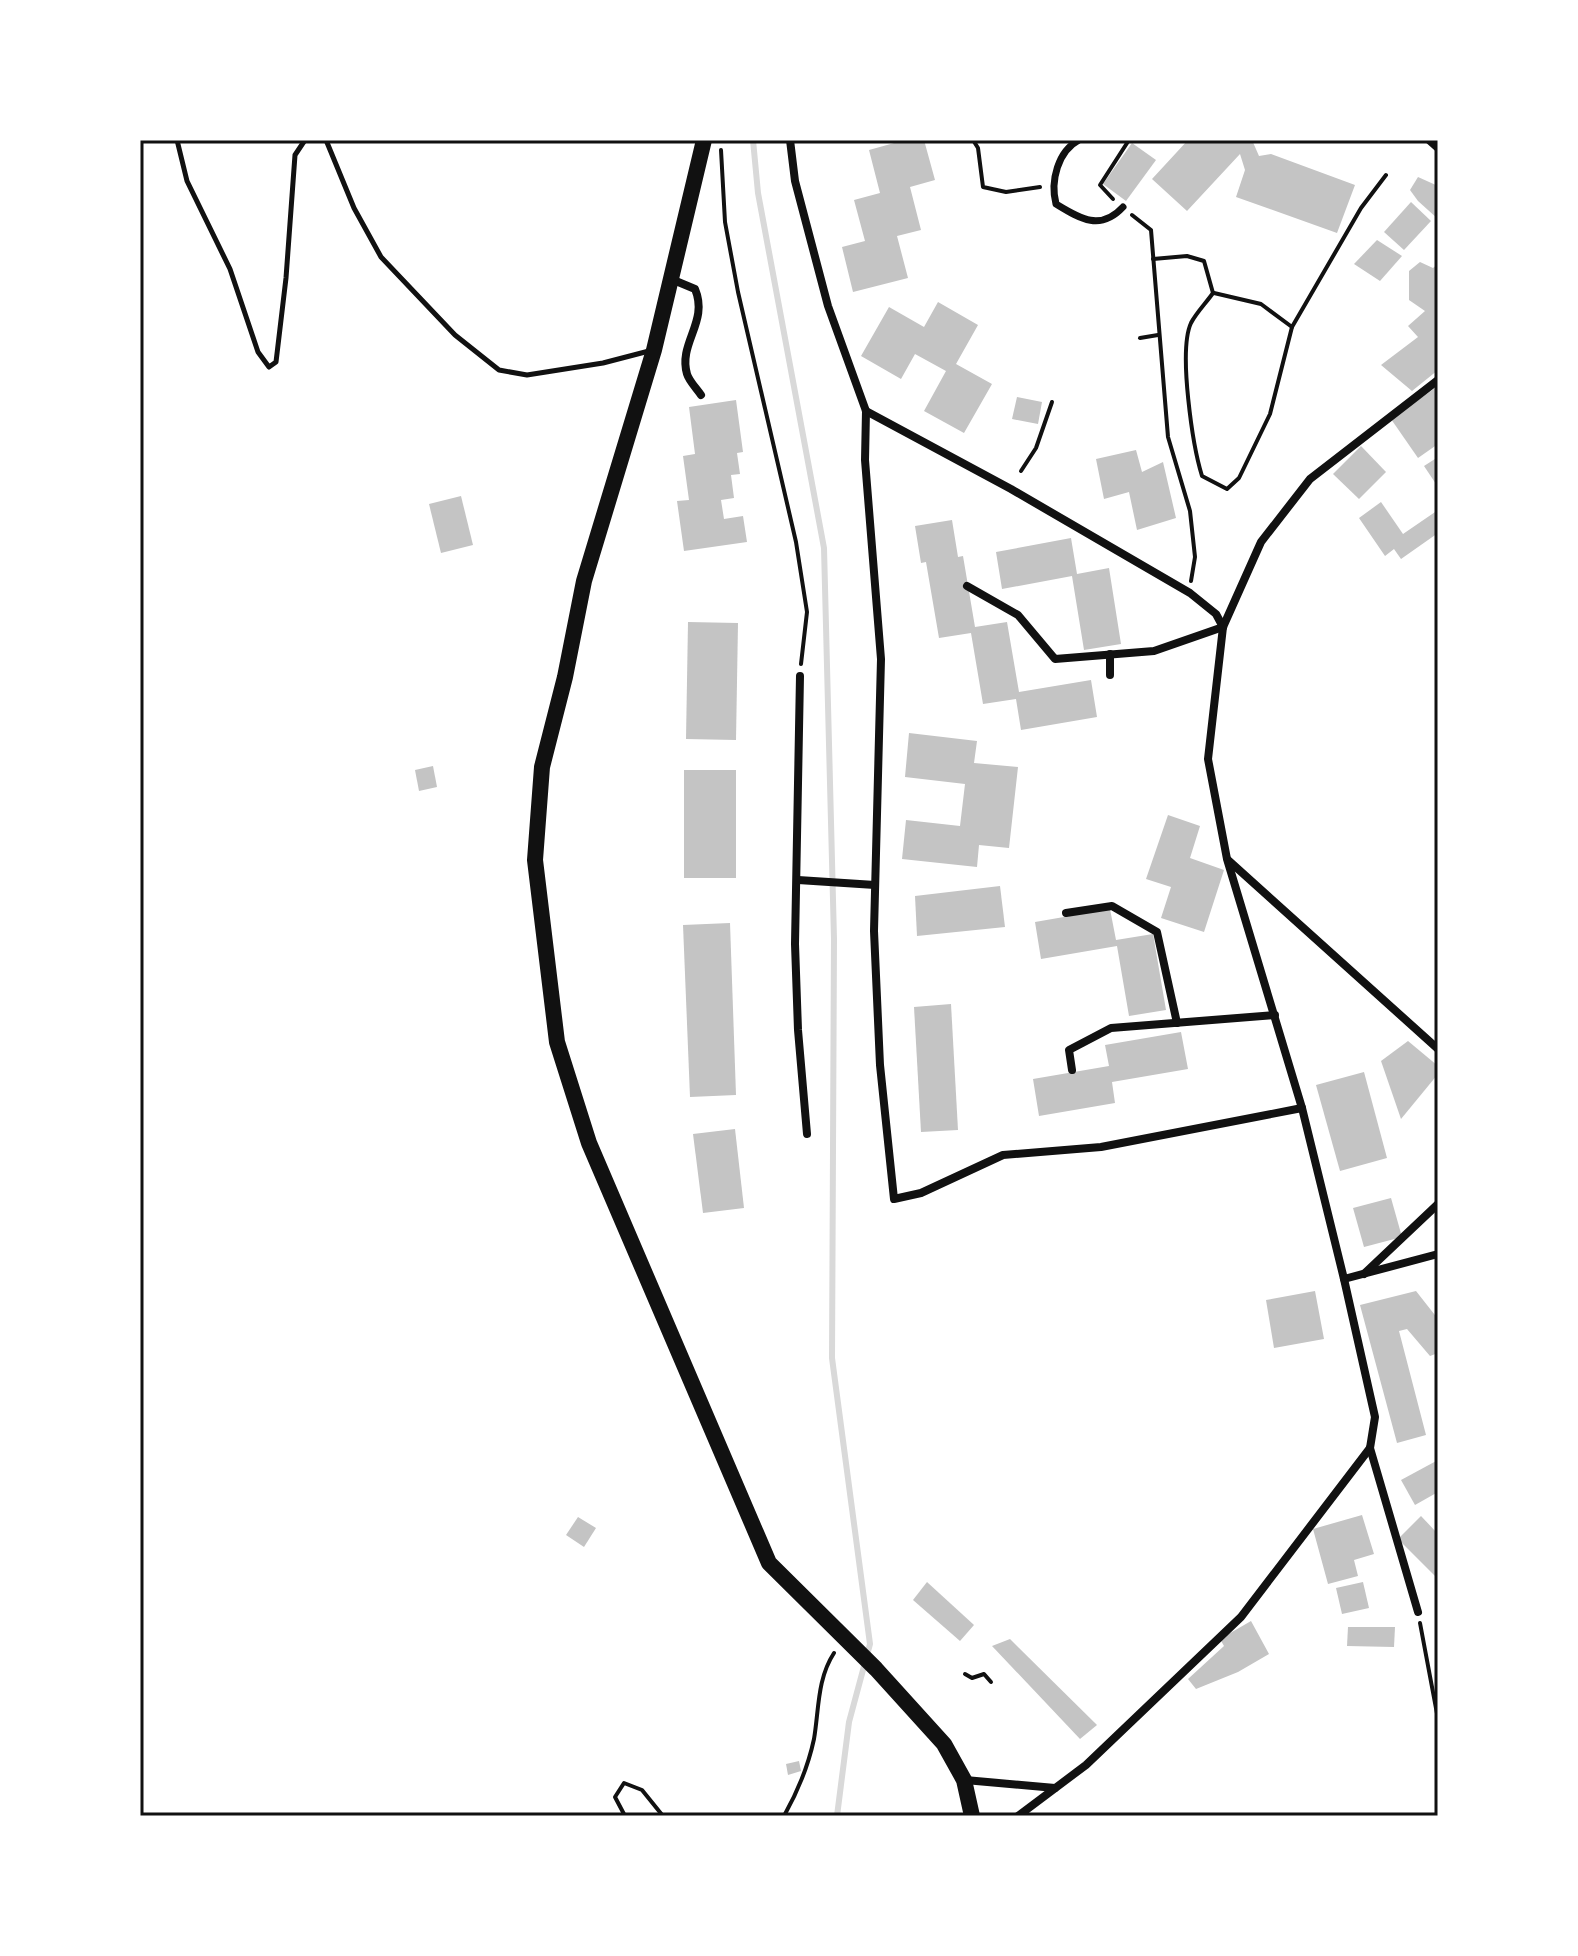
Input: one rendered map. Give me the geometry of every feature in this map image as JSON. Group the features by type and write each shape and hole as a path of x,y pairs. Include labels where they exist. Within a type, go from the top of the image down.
{"main road":[{"path":"704,140 654,350 584,581 565,677 542,767 535,860 557,1042 589,1143 769,1563 876,1669 944,1744 964,1780 972,1816"}],"street":[{"path":"790,140 795,181 828,306 866,411 865,460 881,659 874,931 880,1065 894,1199 921,1193 1003,1155 1101,1147 1302,1108"},
{"path":"1079,140 1070,145 1061,157 1055,186 1056,204 1079,219 1106,220 1123,207"},
{"path":"1429,140 1438,148"},
{"path":"671,278 695,289 701,302 686,352 687,375 701,395"},
{"path":"1418,1612 1370,1448 1375,1417 1302,1108 1227,859 1208,759 1223,627 1261,542 1310,479 1438,380"},
{"path":"866,411 1011,489 1190,593 1216,614 1223,627"},
{"path":"967,586 1018,615 1055,659 1154,651 1223,627"},
{"path":"1110,654 1110,675"},
{"path":"800,676 795,944 798,1030 807,1134"},
{"path":"1227,859 1438,1049"},
{"path":"798,880 875,885"},
{"path":"1066,913 1112,906 1157,932 1177,1023"},
{"path":"1072,1070 1069,1050 1111,1028 1275,1015"},
{"path":"1364,1274 1438,1204"},
{"path":"1344,1279 1438,1254"},
{"path":"1018,1816 1086,1765 1241,1617 1370,1448"},
{"path":"964,1780 1055,1788"}],"lane":[{"path":"177,140 187,181 230,269 258,352 269,367 276,362 295,155 305,140"},
{"path":"326,140 354,208 381,257 455,335 499,370 527,375 603,363 654,350"}],"path":[{"path":"720,140 725,222 738,292 796,542 807,612 800,676"},
{"path":"973,140 978,148 983,187 1006,192 1055,186"},
{"path":"1129,140 1100,185 1105,193 1151,230 1168,437 1190,511 1195,557 1190,593"},
{"path":"1213,293 1190,324 1186,355 1202,476 1227,489 1239,478 1270,414 1292,327 1361,208 1386,175"},
{"path":"1153,259 1187,256 1204,261 1213,293"},
{"path":"1213,293 1261,304 1292,327"},
{"path":"1140,338 1158,335"},
{"path":"1021,471 1036,448 1052,402"},
{"path":"1418,1612 1438,1719"},
{"path":"784,1816 803,1783 814,1737 819,1694 829,1660 843,1637"},
{"path":"965,1674 972,1678 984,1674 991,1682"},
{"path":"625,1816 615,1797 624,1783 642,1790 663,1816"}],"building":[{"path":"905,140 924,140 935,180 910,187 921,230 897,236 908,278 853,292 842,247 865,241 854,200 880,193 869,150"},
{"path":"1188,140 1252,140 1259,156 1271,154 1355,185 1337,233 1236,197 1245,170 1240,154 1187,211 1152,179"},
{"path":"1132,143 1156,160 1126,201 1103,184"},
{"path":"1418,177 1438,186 1438,219 1410,190"},
{"path":"1411,202 1431,221 1404,250 1384,232"},
{"path":"1377,240 1402,256 1380,281 1354,264"},
{"path":"1420,262 1433,268 1438,264 1438,370 1412,391 1381,365 1418,337 1408,326 1425,311 1409,300 1409,271"},
{"path":"938,302 978,325 956,364 992,384 964,433 924,411 946,371 915,354 901,379 861,356 889,307 924,327"},
{"path":"1438,386 1438,444 1418,458 1391,419"},
{"path":"1017,397 1042,402 1038,424 1012,419"},
{"path":"736,400 743,452 737,453 740,474 731,475 734,498 721,500 724,519 743,516 747,542 684,551 677,501 689,500 683,456 695,454 689,407"},
{"path":"1361,446 1386,472 1359,499 1333,474"},
{"path":"1136,450 1142,472 1163,462 1176,518 1137,530 1129,492 1104,499 1096,459"},
{"path":"1438,457 1438,487 1424,466"},
{"path":"461,496 473,545 441,553 429,504"},
{"path":"1381,502 1403,534 1438,510 1438,533 1401,559 1394,549 1385,556 1359,518"},
{"path":"952,520 958,557 963,556 975,627 1007,622 1019,692 1091,680 1097,717 1021,730 1016,699 983,704 971,633 939,638 926,562 921,563 915,526"},
{"path":"1071,538 1077,574 1109,568 1121,644 1084,650 1072,576 1002,589 996,552"},
{"path":"688,622 738,623 736,740 686,739"},
{"path":"909,733 977,741 974,763 1018,767 1009,848 979,845 977,867 902,859 906,820 960,826 965,784 905,777"},
{"path":"433,766 437,787 419,791 415,770"},
{"path":"684,770 736,770 736,878 684,878"},
{"path":"1168,815 1200,826 1190,858 1224,870 1204,932 1161,918 1171,887 1146,879"},
{"path":"1000,886 1005,927 917,936 915,896"},
{"path":"1110,909 1116,940 1153,934 1166,1010 1129,1016 1117,946 1041,959 1035,922"},
{"path":"730,923 736,1095 690,1097 683,925"},
{"path":"951,1004 958,1130 921,1132 914,1007"},
{"path":"1181,1032 1188,1069 1112,1082 1115,1103 1039,1116 1033,1079 1109,1066 1105,1045"},
{"path":"1408,1041 1438,1066 1438,1074 1401,1119 1381,1061"},
{"path":"1364,1072 1387,1158 1340,1171 1316,1085"},
{"path":"735,1129 744,1208 703,1213 693,1134"},
{"path":"1391,1198 1402,1237 1364,1247 1353,1208"},
{"path":"1315,1291 1324,1339 1274,1348 1266,1300"},
{"path":"1416,1291 1438,1319 1438,1353 1430,1356 1407,1329 1399,1331 1426,1435 1397,1443 1360,1305"},
{"path":"1438,1460 1438,1492 1415,1505 1401,1480"},
{"path":"1362,1515 1374,1554 1354,1560 1358,1576 1328,1584 1313,1529"},
{"path":"1421,1516 1438,1534 1438,1579 1398,1539"},
{"path":"578,1517 596,1528 584,1547 566,1535"},
{"path":"927,1582 974,1625 960,1641 913,1600"},
{"path":"1363,1582 1369,1608 1342,1614 1336,1588"},
{"path":"1251,1621 1269,1654 1238,1672 1196,1689 1188,1679 1224,1646 1220,1639"},
{"path":"1348,1627 1395,1627 1394,1647 1347,1646"},
{"path":"1010,1639 1097,1725 1080,1739 992,1646"},
{"path":"799,1761 801,1771 788,1775 786,1764"}],"waterway":[{"path":"753,140 758,193 824,548 834,939 832,1358 870,1644 849,1722 837,1816"}]}
